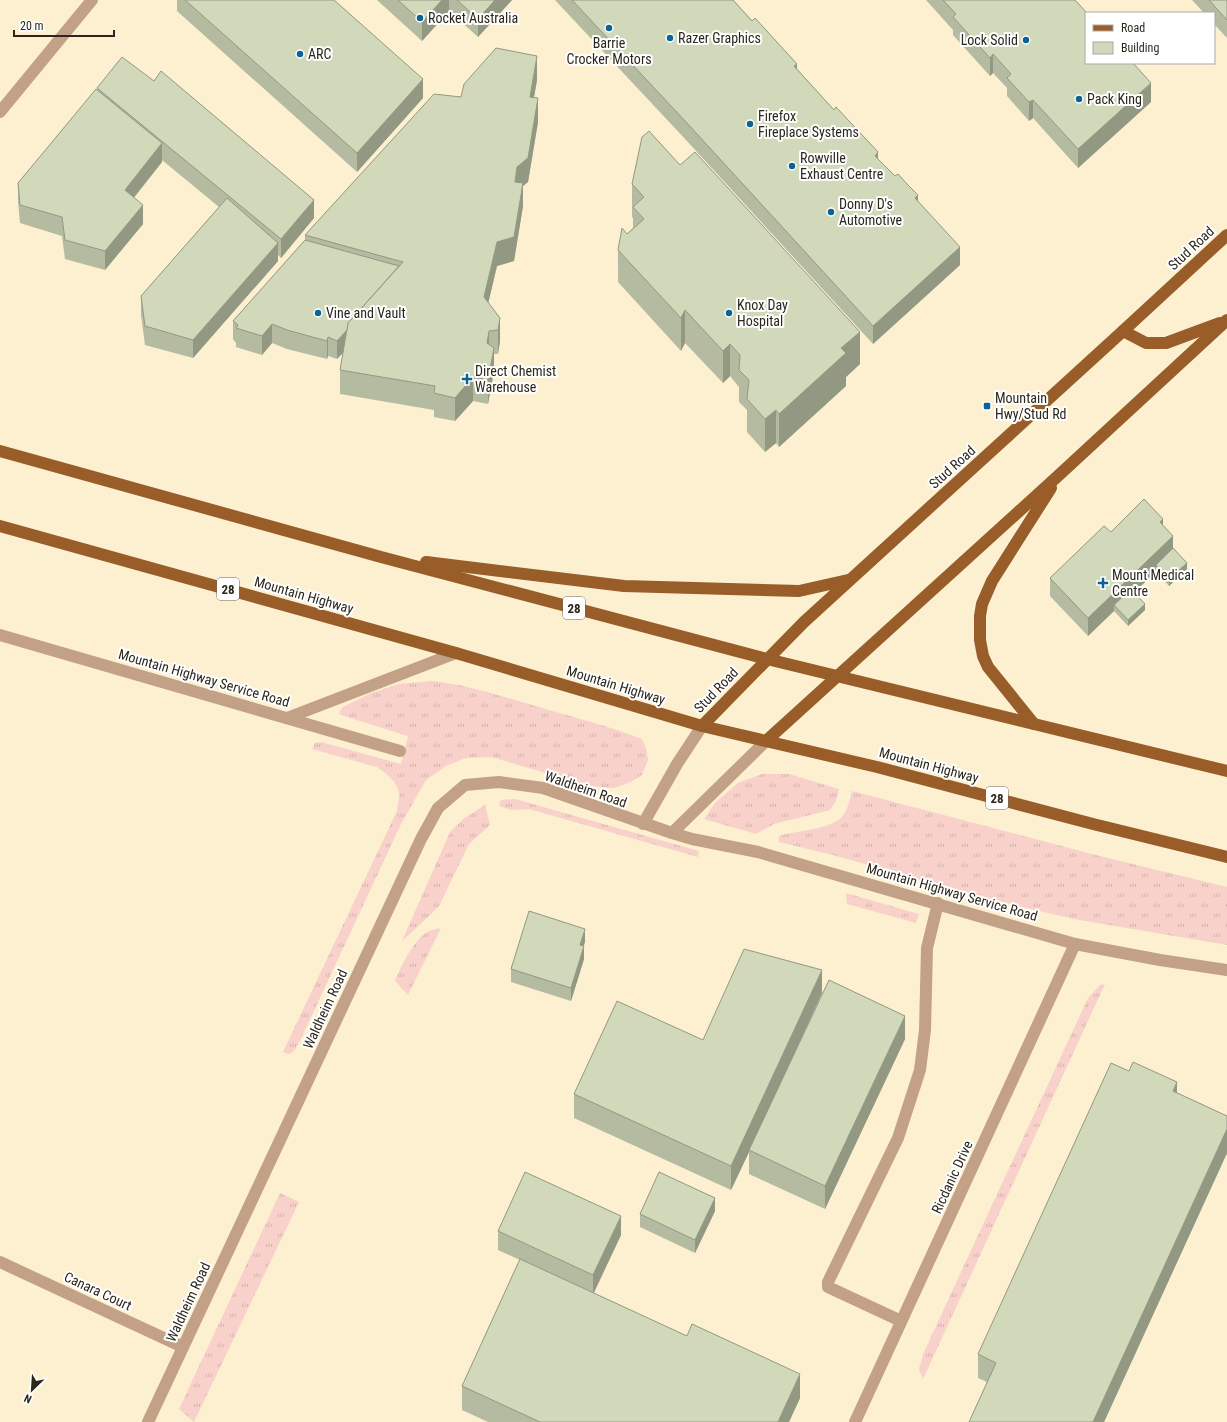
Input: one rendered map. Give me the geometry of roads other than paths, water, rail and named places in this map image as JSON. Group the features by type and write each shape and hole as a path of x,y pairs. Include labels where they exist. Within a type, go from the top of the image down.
{"main road":[{"name":"Stud Road","path":"702,726 767,659 849,580 1123,332 1227,235"},
{"path":"1123,332 1146,343 1166,343 1227,320"},
{"path":"766,741 1227,320"},
{"name":"28","path":"0,451 381,557 767,659 1227,771"},
{"path":"1034,724 988,668 983,656 980,640 980,616 982,604 992,581 1059,475"},
{"name":"Mountain Highway","path":"0,526 456,653 702,726 877,767 1093,824 1227,857"},
{"path":"381,557 624,586 799,591 849,580"}],"street":[{"path":"0,112 92,0"},
{"name":"Mountain Highway Service Road","path":"0,635 400,751"},
{"path":"287,718 456,653"},
{"path":"643,824 677,764 702,726"},
{"path":"672,833 766,741"},
{"name":"Waldheim Road","path":"148,1422 421,839 438,808 465,785 499,782 543,788 672,833"},
{"name":"Mountain Highway Service Road","path":"672,833 692,839 758,852 1075,944 1160,960 1227,970"},
{"path":"902,1321 828,1287 828,1282 898,1138 920,1070 925,1030 927,948 938,903"},
{"name":"Ricdanic Drive","path":"855,1422 1075,944"},
{"name":"Canara Court","path":"0,1262 183,1347"}],"place":[{"name":"Rocket Australia","path":"420,18"},
{"name":"Barrie Crocker Motors","path":"609,28"},
{"name":"Razer Graphics","path":"670,38"},
{"name":"Lock Solid","path":"1026,40"},
{"name":"ARC","path":"300,54"},
{"name":"Pack King","path":"1079,99"},
{"name":"Firefox Fireplace Systems","path":"750,124"},
{"name":"Rowville Exhaust Centre","path":"792,166"},
{"name":"Donny D's Automotive","path":"831,212"},
{"name":"Vine and Vault","path":"318,313"},
{"name":"Knox Day Hospital","path":"729,313"},
{"name":"Direct Chemist Warehouse","path":"467,379"},
{"name":"Mountain Hwy/Stud Rd","path":"987,406"},
{"name":"Mount Medical Centre","path":"1103,583"}]}
